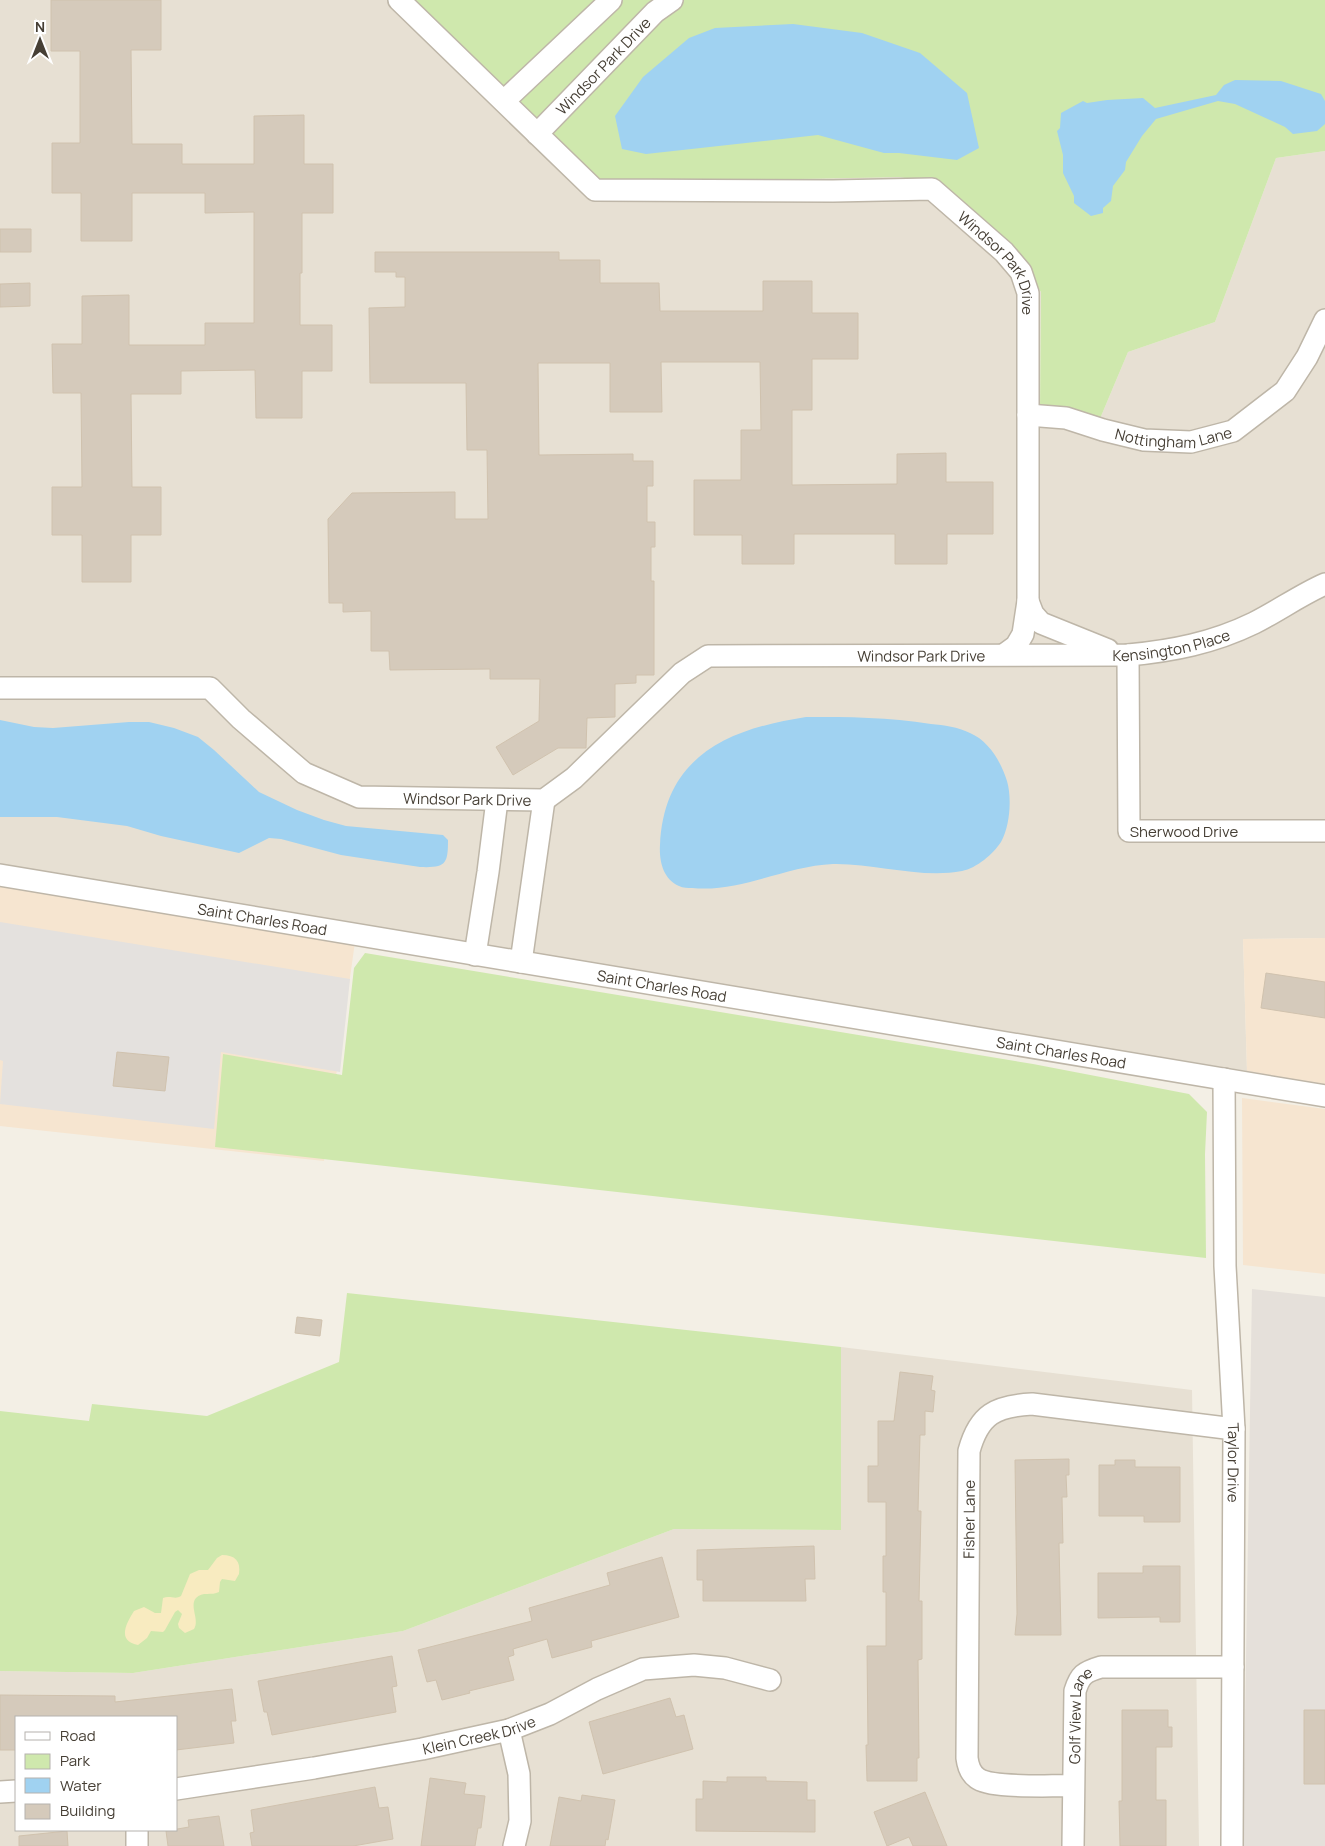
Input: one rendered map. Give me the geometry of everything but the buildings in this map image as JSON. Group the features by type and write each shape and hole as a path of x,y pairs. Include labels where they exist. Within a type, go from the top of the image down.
{"street":[{"name":"Windsor Park Drive","path":"0,688 210,688 241,719 304,773 359,797 544,800 574,778 682,673 708,656 1005,654 1016,646 1022,634 1028,601 1028,293 1021,272 1004,252 932,189 833,191 595,190 399,0"},
{"path":"504,101 611,0"},
{"name":"Windsor Park Drive","path":"537,134 656,12 672,0"},
{"name":"Nottingham Lane","path":"1028,415 1066,418 1103,430 1144,440 1191,442 1234,431 1285,391 1325,320"},
{"name":"Kensington Place","path":"1005,654 1128,655 1190,647 1228,634 1255,622 1305,593 1325,584"},
{"path":"1028,601 1033,614 1042,623 1096,646 1128,655"},
{"name":"Sherwood Drive","path":"1128,655 1129,831 1325,831"},
{"path":"475,955 497,800"},
{"path":"521,962 544,800"},
{"name":"Saint Charles Road","path":"0,875 1325,1096"},
{"name":"Taylor Drive","path":"1224,1079 1225,1266 1234,1429 1232,1846"},
{"name":"Fisher Lane","path":"1073,1786 991,1784 977,1778 969,1768 967,1748 969,1452 976,1430 997,1409 1012,1405 1032,1404 1234,1429"},
{"name":"Klein Creek Drive","path":"178,1789 422,1749 509,1730 550,1714 596,1689 643,1668 702,1666 725,1668 770,1680"},
{"name":"Golf View Lane","path":"1073,1846 1075,1691 1079,1680 1087,1672 1101,1667 1233,1667"},
{"path":"509,1730 519,1774 520,1821 514,1846"},
{"path":"0,1792 15,1791"},
{"path":"137,1831 137,1846"}],"shaded area":[{"path":"0,0 414,0 899,177 940,184 1012,249 1041,292 1040,408 1099,421 1128,352 1215,322 1276,158 1325,151 1325,938 1243,939 1247,1071 0,870"},
{"path":"0,885 355,942 324,1161 0,1126"},
{"path":"0,922 350,979 340,1072 221,1052 214,1129 0,1104 3,1061 0,1060"},
{"path":"1325,938 1325,1085 1247,1071 1243,939"},
{"path":"1242,1098 1325,1109 1325,1274 1243,1265"},
{"path":"1252,1289 1325,1297 1325,1846 1243,1846"},
{"path":"841,1347 1192,1390 1199,1846 0,1846 0,1671 133,1673 403,1631 674,1529 841,1530"}],"green space":[{"path":"414,0 1325,0 1325,151 1276,158 1215,322 1128,352 1099,421 1040,408 1041,292 1012,249 940,184 899,177 599,183"},
{"path":"365,953 1033,1064 1189,1094 1207,1112 1205,1154 1206,1258 215,1147 223,1054 342,1075 354,968"},
{"path":"347,1293 841,1347 841,1530 674,1529 403,1631 133,1673 0,1671 0,1411 89,1421 92,1404 207,1416 339,1362"}],"sand":[{"path":"222,1555 230,1556 238,1562 239,1574 235,1581 222,1579 219,1592 201,1595 196,1598 194,1601 196,1625 194,1629 185,1633 179,1628 178,1624 182,1614 178,1610 163,1632 151,1631 147,1638 138,1645 127,1640 125,1635 126,1626 134,1611 144,1607 155,1613 161,1613 163,1598 177,1598 181,1596 190,1574 199,1570 208,1570 217,1558"}],"water":[{"path":"793,24 862,33 920,53 967,93 979,148 957,160 884,153 818,135 646,154 622,149 615,116 643,77 689,38 715,28"},
{"path":"1235,80 1281,81 1321,94 1325,101 1325,124 1317,131 1293,134 1285,127 1235,104 1218,101 1156,119 1142,136 1126,162 1125,170 1113,186 1111,201 1103,208 1103,213 1091,216 1074,203 1074,196 1063,173 1063,155 1057,131 1060,128 1061,113 1083,101 1087,103 1143,98 1155,108 1216,95 1224,85"},
{"path":"806,717 900,720 956,728 977,737 993,753 1009,788 1009,812 1001,842 979,864 962,871 946,873 914,872 849,864 833,864 797,869 728,887 687,888 681,887 669,879 663,869 660,857 664,814 674,789 687,769 705,752 727,739 777,722"},
{"path":"0,720 34,727 53,728 149,722 174,728 198,737 259,792 297,810 346,826 443,835 448,840 446,859 444,863 435,867 420,867 341,855 281,839 269,838 239,853 161,836 127,826 57,817 0,817"}]}
